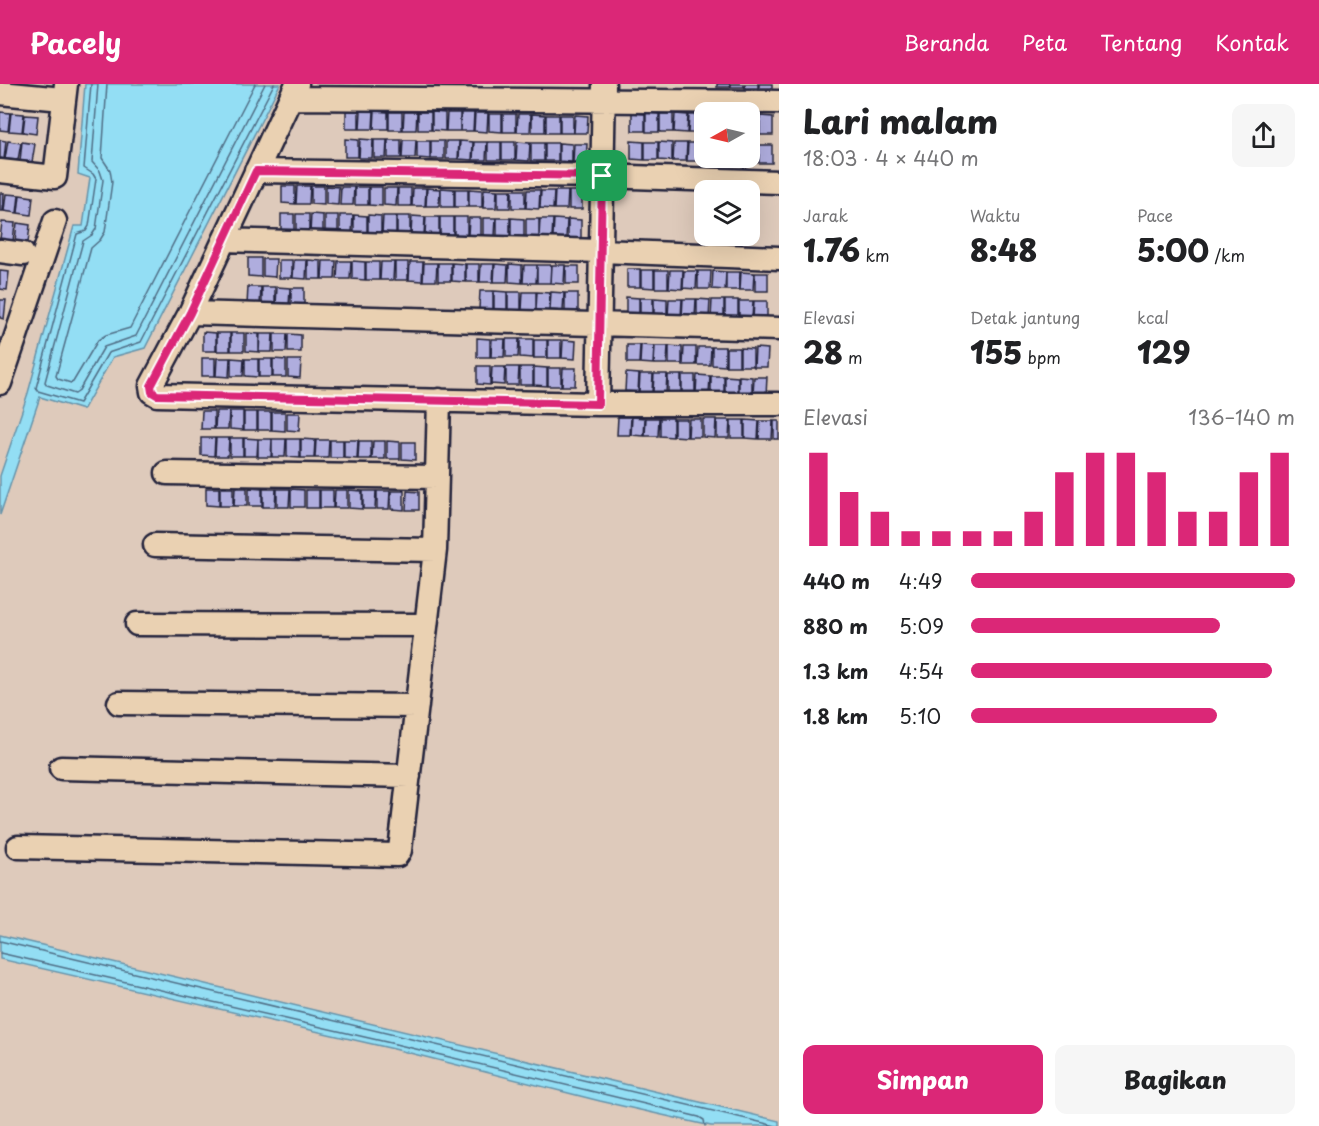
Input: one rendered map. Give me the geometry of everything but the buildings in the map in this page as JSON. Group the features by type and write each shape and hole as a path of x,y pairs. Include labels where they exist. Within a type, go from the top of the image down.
{"street":[{"path":"0,93 59,91 55,177 0,171"},
{"path":"779,102 604,92 294,91 190,313 151,386 152,392 157,395 598,404 779,404"},
{"path":"598,404 604,92"},
{"path":"256,171 602,176 779,182"},
{"path":"0,383 55,221"},
{"path":"224,240 601,250 779,258"},
{"path":"0,251 23,254"},
{"path":"190,313 779,329"},
{"path":"18,847 397,855 400,850 435,550 439,400"},
{"path":"167,473 437,477"},
{"path":"155,545 435,550"},
{"path":"137,624 426,625"},
{"path":"119,703 417,706"},
{"path":"61,768 408,776"}],"water":[{"path":"85,84 280,84 145,348 113,357 83,410 40,397 0,515 0,476 28,393 74,226 83,226 90,178 78,174"},
{"path":"0,935 779,1121 779,1126 711,1126 600,1101 394,1049 0,959"}],"route":[{"path":"256,171 602,176 598,404 163,396 152,392 151,386 190,313 256,171"}]}
